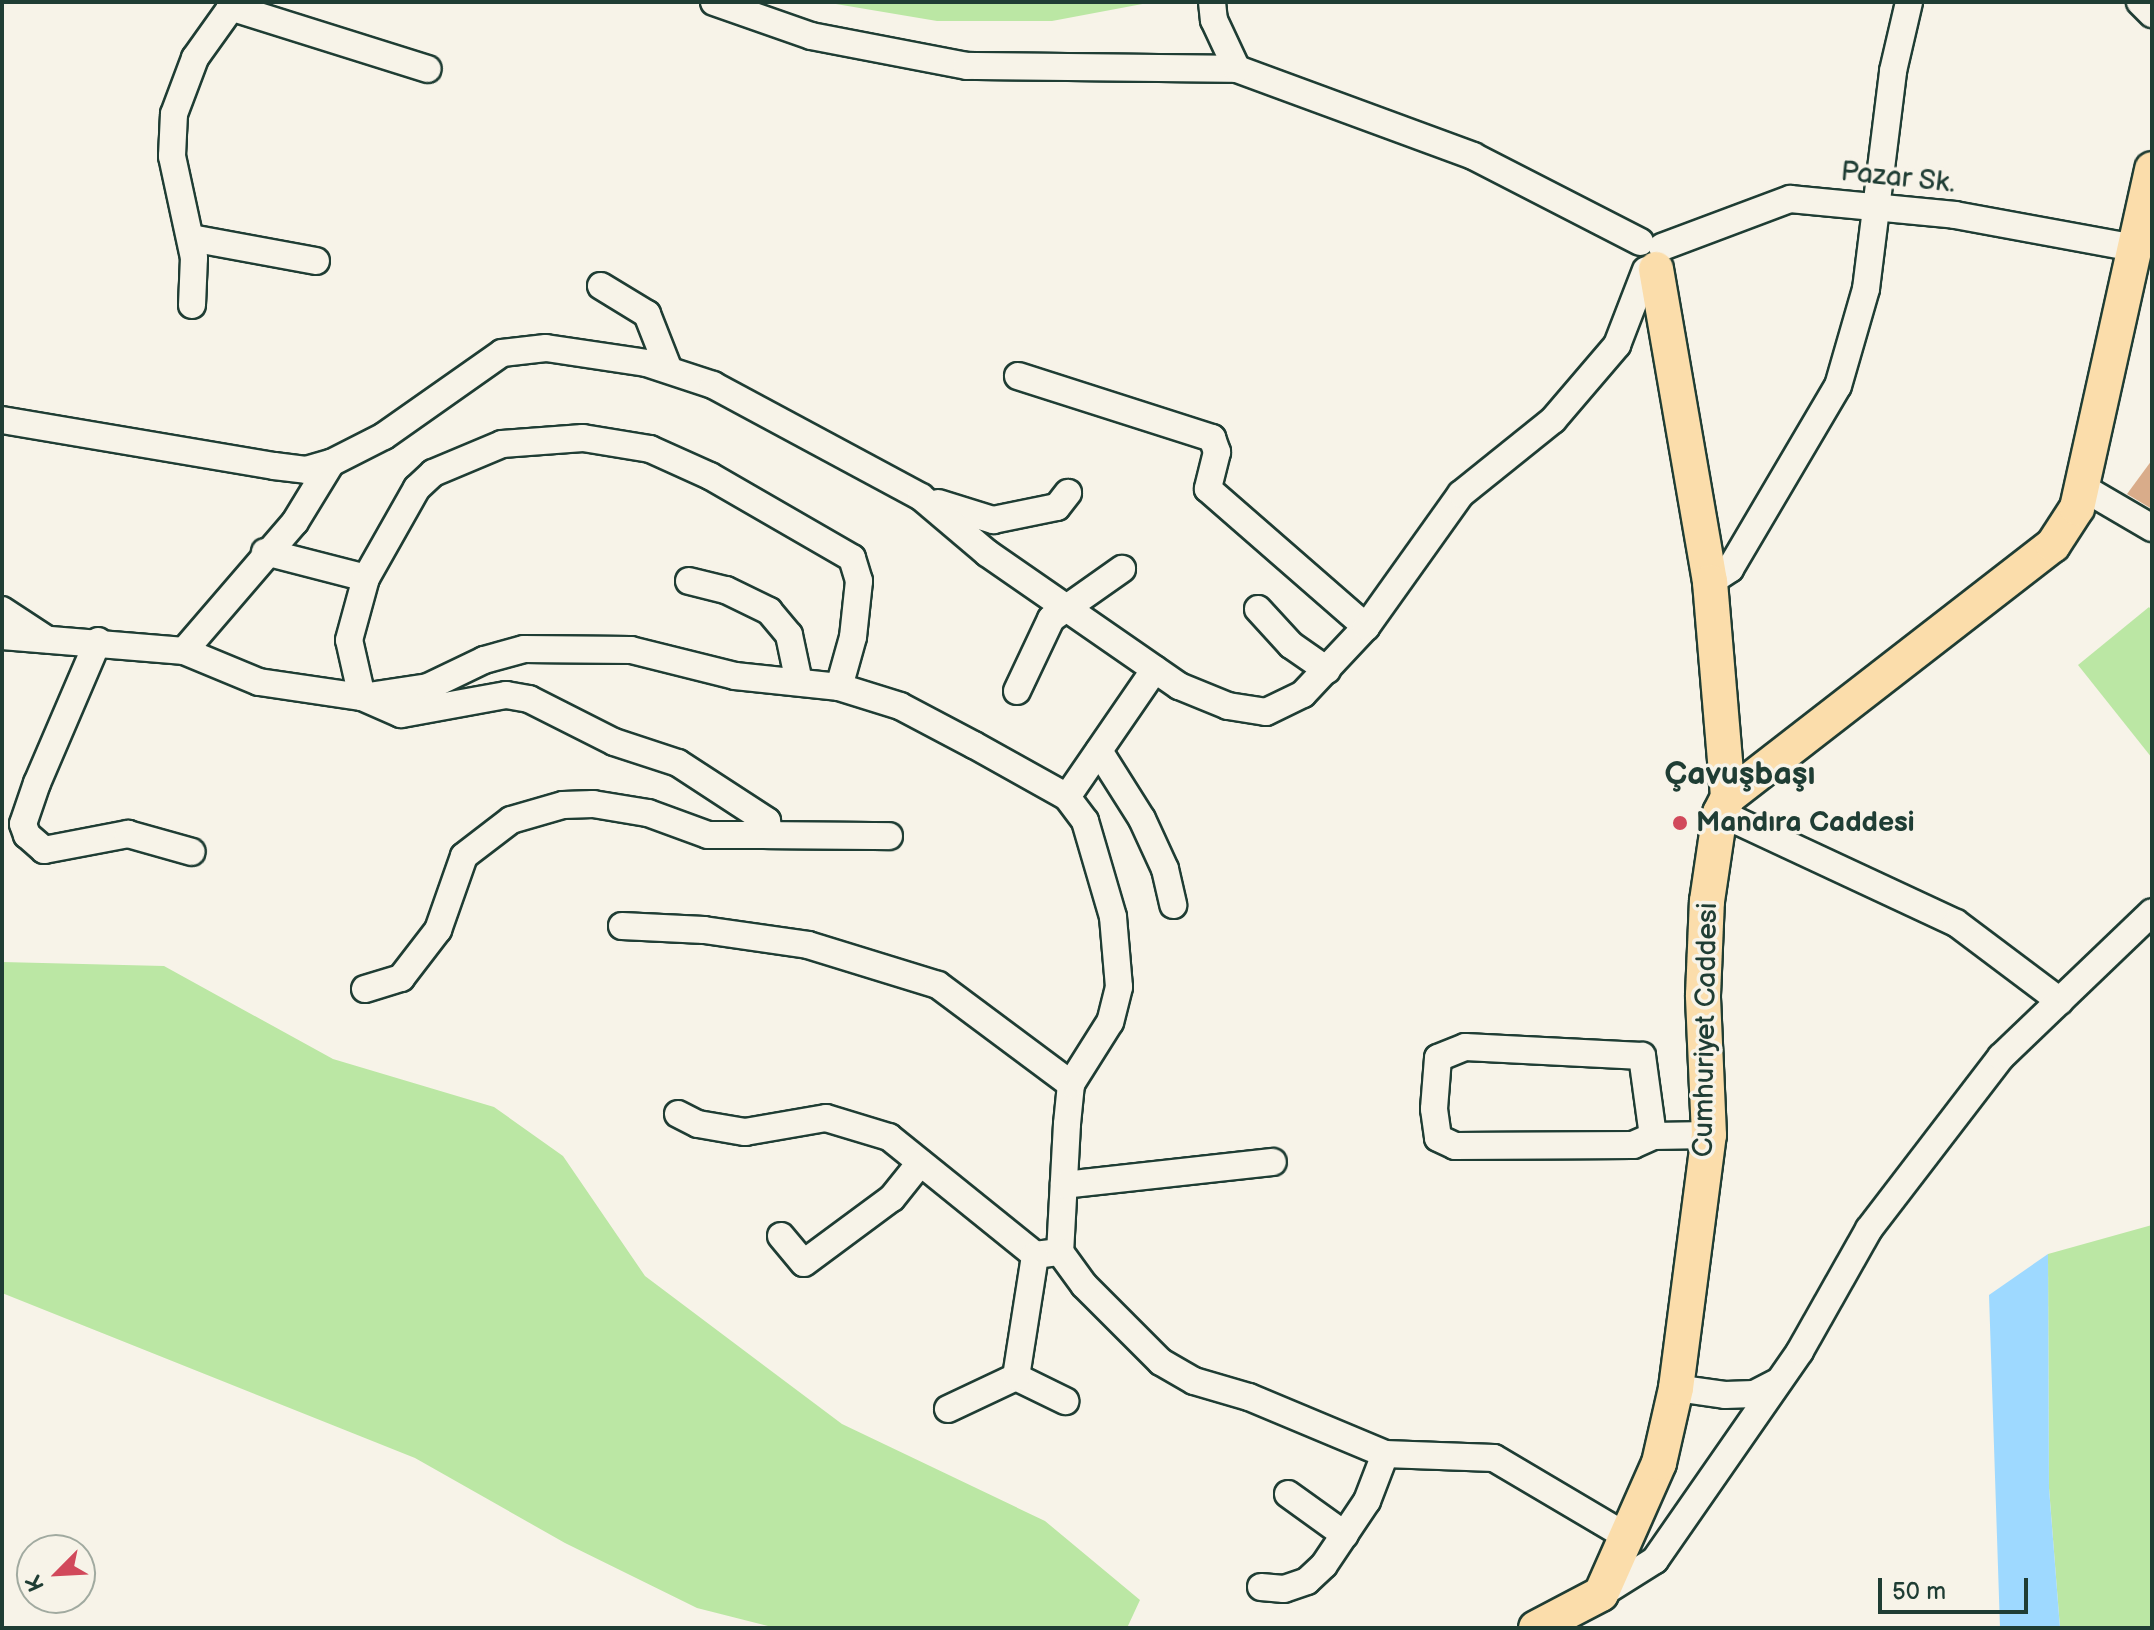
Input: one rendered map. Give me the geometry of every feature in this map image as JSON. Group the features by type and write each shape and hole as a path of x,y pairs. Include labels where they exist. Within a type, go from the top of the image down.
{"main road":[{"path":"1724,805 2053,545 2077,508 2152,171"},
{"name":"Cumhuriyet Caddesi","path":"1601,1594 1659,1463 1676,1388 1709,1135 1705,932 1724,805 1710,582 1651,257"},
{"path":"1536,1628 1601,1594"}],"street":[{"path":"714,2 811,36 967,66 1237,69 1473,156 1651,257 1617,345 1553,420 1461,494 1366,627 1327,670 1303,694 1266,712 1228,706 1179,686 1068,605 987,553 921,497"},
{"path":"1212,2 1214,20 1237,69"},
{"path":"1710,582 1730,569 1838,386 1866,289 1893,71 1909,2"},
{"path":"2140,2 2152,14"},
{"path":"192,305 191,238 172,156 174,114 195,58 233,5 428,69"},
{"name":"Pazar Sk.","path":"1651,257 1790,199 1955,215 2134,248"},
{"path":"191,238 316,261"},
{"path":"601,286 647,314 669,370"},
{"path":"2,420 306,470 331,463 384,436 502,353 546,348 669,370 713,385 921,497 993,520 1057,507 1068,493"},
{"path":"1018,376 1212,438 1217,452 1208,489 1366,627"},
{"path":"362,697 349,640 366,578 417,488 433,473 502,444 539,438 621,442 710,476 852,558 859,581 855,623 839,687"},
{"path":"184,651 265,552 295,522 331,463"},
{"path":"2082,487 2152,528"},
{"path":"265,552 366,578"},
{"path":"1017,691 1051,619 1122,569"},
{"path":"689,581 726,590 769,611 789,635 799,682"},
{"path":"1258,609 1291,645 1327,670"},
{"path":"2,610 46,639"},
{"path":"2,636 98,641 184,651 259,682 362,697 401,714 506,695 529,699 614,742 678,763 767,821 769,835"},
{"path":"98,641 37,783 23,824 27,835 44,850 128,834 192,852"},
{"path":"362,697 428,687 484,660 524,649 631,650 735,676 839,687 900,706 1067,797 1085,821 1113,917 1119,987 1110,1022 1071,1084 1064,1185 1016,1377"},
{"path":"1067,797 1155,669"},
{"path":"1099,751 1142,819 1165,869 1173,905"},
{"path":"365,989 401,978 438,930 464,856 511,820 563,805 593,804 648,813 708,835 889,836"},
{"path":"1724,805 1956,923 2060,1001"},
{"path":"1601,1594 1655,1560 1776,1383 1869,1229 2001,1057 2152,912"},
{"path":"622,926 704,930 808,945 938,985 1071,1084"},
{"path":"1653,1136 1642,1056 1465,1047 1438,1058 1434,1109 1438,1138 1455,1146 1633,1145 1653,1136 1709,1135"},
{"path":"678,1114 698,1124 745,1132 826,1118 889,1137 920,1163 1048,1254 1084,1285 1161,1362 1194,1381 1249,1397 1385,1454 1494,1458 1626,1536"},
{"path":"1064,1185 1273,1162"},
{"path":"781,1236 804,1263 892,1198 920,1163"},
{"path":"1016,1377 1065,1401"},
{"path":"948,1409 1016,1377"},
{"path":"1676,1388 1725,1395 1754,1394 1776,1383"},
{"path":"1261,1587 1284,1589 1307,1581 1345,1535 1367,1501 1385,1454"},
{"path":"1288,1494 1345,1535"}],"green space":[{"path":"824,2 1153,2 1052,21 937,21"},
{"path":"2149,607 2152,611 2152,758 2078,665"},
{"path":"2,962 164,966 333,1059 494,1107 563,1156 645,1276 842,1424 1045,1521 1140,1600 1127,1628 776,1628 697,1608 565,1543 415,1458 2,1293"},
{"path":"2152,1225 2152,1628 2060,1628 2049,1488 2048,1254"}],"water":[{"path":"2048,1254 2049,1488 2060,1628 2000,1628 1989,1295"}],"building":[{"path":"2152,460 2152,509 2127,494"}],"place":[{"name":"Mandıra Caddesi","path":"1680,823"}],"district":[{"name":"Çavuşbaşı","path":"1740,775"}]}
